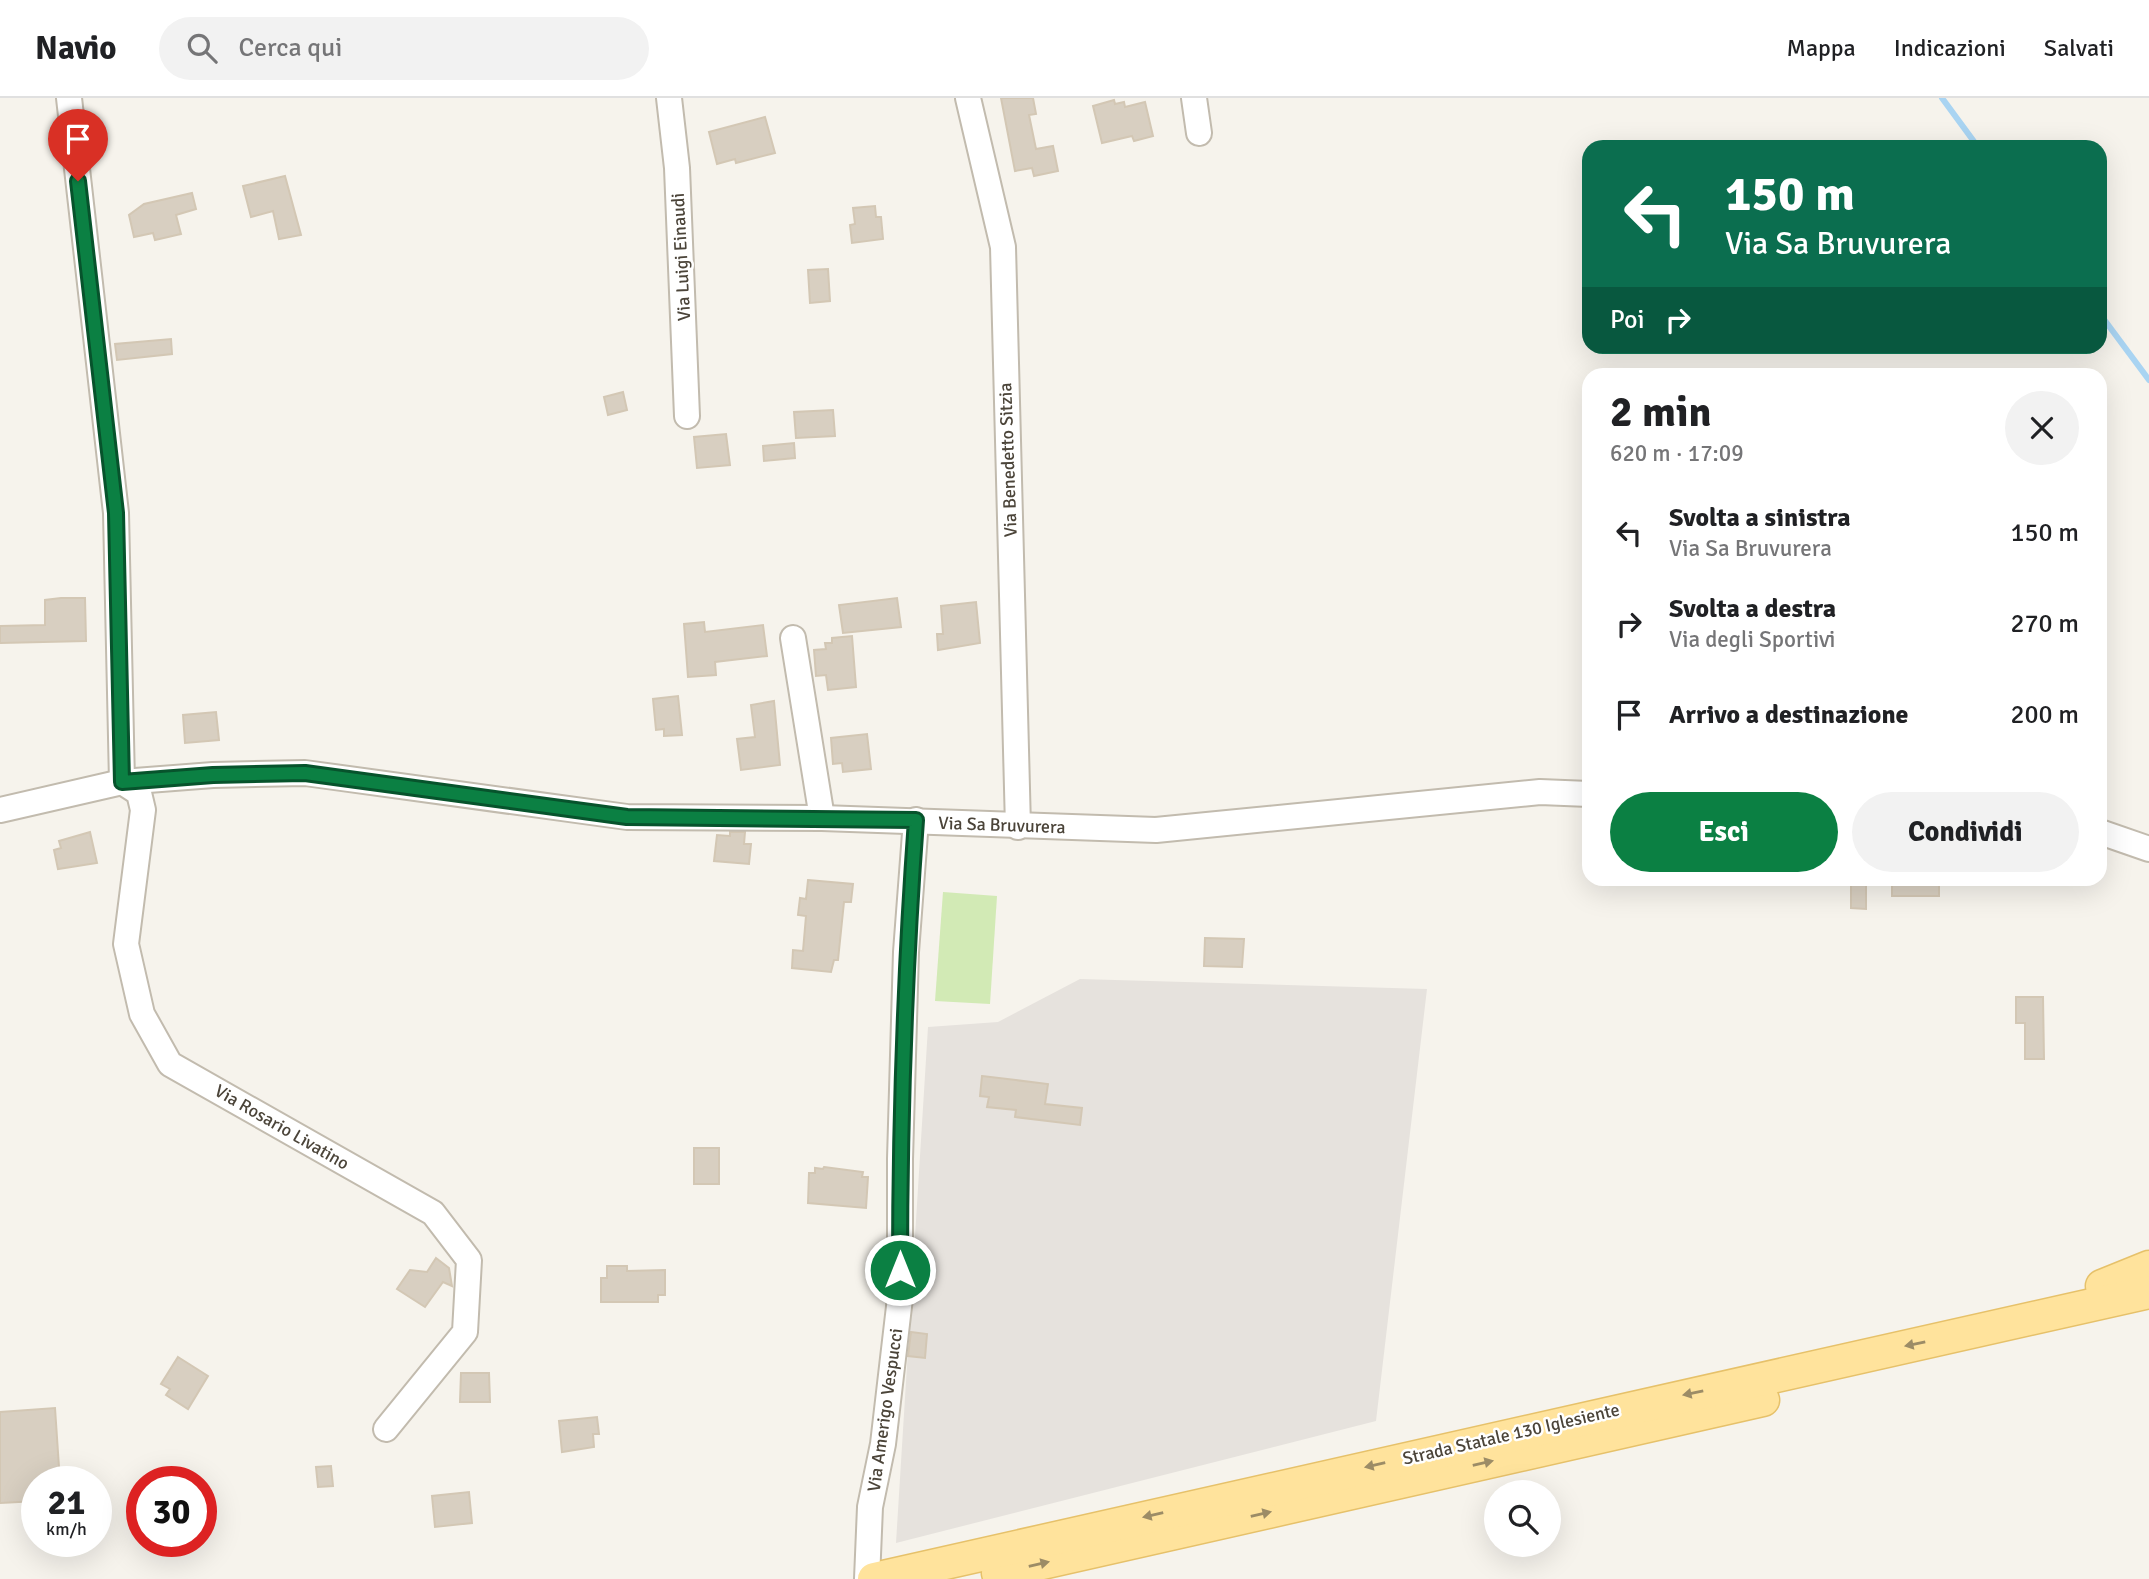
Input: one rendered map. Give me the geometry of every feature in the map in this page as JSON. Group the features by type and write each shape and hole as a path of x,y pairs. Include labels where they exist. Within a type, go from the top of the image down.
{"main road":[{"path":"1974,1331 2078,1296 2149,1266"},
{"name":"Strada Statale 130 Iglesiente","path":"874,1579 2149,1292"},
{"name":"Strada Statale 130 Iglesiente","path":"973,1579 2149,1313"}],"street":[{"path":"69,98 116,513 122,782"},
{"name":"Via Luigi Einaudi","path":"669,98 677,168 687,416"},
{"name":"Via Benedetto Sitzia","path":"968,98 1003,247 1018,827"},
{"path":"1194,98 1199,133"},
{"path":"793,638 822,818"},
{"name":"Via Sa Bruvurera","path":"0,810 122,782 213,775 305,773 627,817 916,820 1018,827 1156,830 1540,792 1582,794"},
{"name":"Via Rosario Livatino","path":"122,782 139,793 143,810 126,944 142,1014 170,1064 433,1213 469,1260 465,1332 386,1429"},
{"name":"Via Amerigo Vespucci","path":"867,1579 870,1507 883,1444 900,1298 900,1159 906,952 916,820"},
{"path":"2107,834 2149,849"}],"shaded area":[{"path":"1080,979 1427,989 1376,1421 896,1543 928,1027 998,1022"}],"green space":[{"path":"943,892 997,896 990,1004 935,1001"}],"building":[{"path":"1001,98 1033,98 1036,114 1029,115 1036,149 1053,146 1058,171 1034,176 1032,168 1015,171"},
{"path":"1114,100 1115,104 1124,102 1125,107 1145,102 1153,136 1134,141 1132,136 1102,143 1093,106"},
{"path":"765,117 775,153 736,163 735,159 717,164 709,132"},
{"path":"285,176 301,235 279,239 273,211 251,217 243,186"},
{"path":"192,193 196,209 176,215 181,234 155,240 153,233 134,237 129,215 144,204"},
{"path":"875,206 876,217 881,217 883,239 852,243 850,225 855,224 853,208"},
{"path":"828,269 830,301 810,303 808,270"},
{"path":"171,339 172,354 117,360 115,344"},
{"path":"623,392 627,410 608,415 604,397"},
{"path":"833,410 835,436 796,438 794,412"},
{"path":"726,434 730,465 697,468 694,437"},
{"path":"794,443 795,458 764,461 763,446"},
{"path":"85,598 86,641 0,643 0,626 45,625 45,600"},
{"path":"897,598 901,627 843,633 839,605"},
{"path":"976,602 980,643 938,650 937,634 943,634 941,606"},
{"path":"704,622 705,632 763,625 767,656 715,662 716,675 688,677 684,624"},
{"path":"852,636 856,687 828,690 826,675 816,676 814,650 826,649 825,643 832,643 832,638"},
{"path":"678,696 682,735 664,736 664,729 656,730 653,699"},
{"path":"774,701 780,765 741,770 737,739 755,737 751,705"},
{"path":"216,712 219,740 185,743 183,715"},
{"path":"867,734 871,769 843,772 842,763 833,764 831,738"},
{"path":"90,832 97,863 58,869 54,850 61,848 59,841"},
{"path":"730,832 745,832 744,844 751,844 749,864 714,861 717,835 730,836"},
{"path":"808,880 853,884 851,902 844,902 838,960 834,960 831,972 792,968 793,950 803,951 806,916 798,915 800,898 806,899"},
{"path":"1851,886 1866,886 1866,909 1851,908"},
{"path":"1892,886 1939,886 1939,896 1892,896"},
{"path":"1205,938 1244,939 1242,967 1204,966"},
{"path":"2016,997 2043,997 2044,1059 2025,1059 2025,1023 2016,1023"},
{"path":"982,1076 1048,1084 1045,1104 1082,1108 1080,1125 1015,1117 1016,1110 987,1107 989,1097 980,1096"},
{"path":"694,1148 719,1148 719,1184 694,1184"},
{"path":"815,1168 863,1172 862,1177 868,1177 866,1208 808,1203 809,1173 815,1173"},
{"path":"436,1258 449,1268 452,1286 443,1282 425,1307 397,1289 410,1270 427,1272"},
{"path":"915,1258 928,1258 927,1285 915,1285"},
{"path":"607,1266 627,1266 627,1271 665,1270 665,1295 658,1295 658,1302 601,1302 601,1278 607,1278"},
{"path":"911,1332 927,1334 925,1358 908,1356"},
{"path":"178,1357 208,1376 188,1409 166,1395 170,1389 161,1384"},
{"path":"461,1373 489,1373 490,1402 460,1402"},
{"path":"55,1408 59,1466 21,1466 21,1502 0,1503 0,1412"},
{"path":"597,1417 599,1434 593,1434 594,1447 562,1452 559,1421"},
{"path":"331,1466 333,1486 318,1487 316,1467"},
{"path":"469,1492 472,1523 435,1527 432,1496"}],"waterway":[{"path":"1942,98 1973,140"},
{"path":"2107,323 2149,380"}],"route":[{"path":"78,181 116,513 122,782 213,775 305,773 627,817 916,820 906,952 900,1270"}]}
